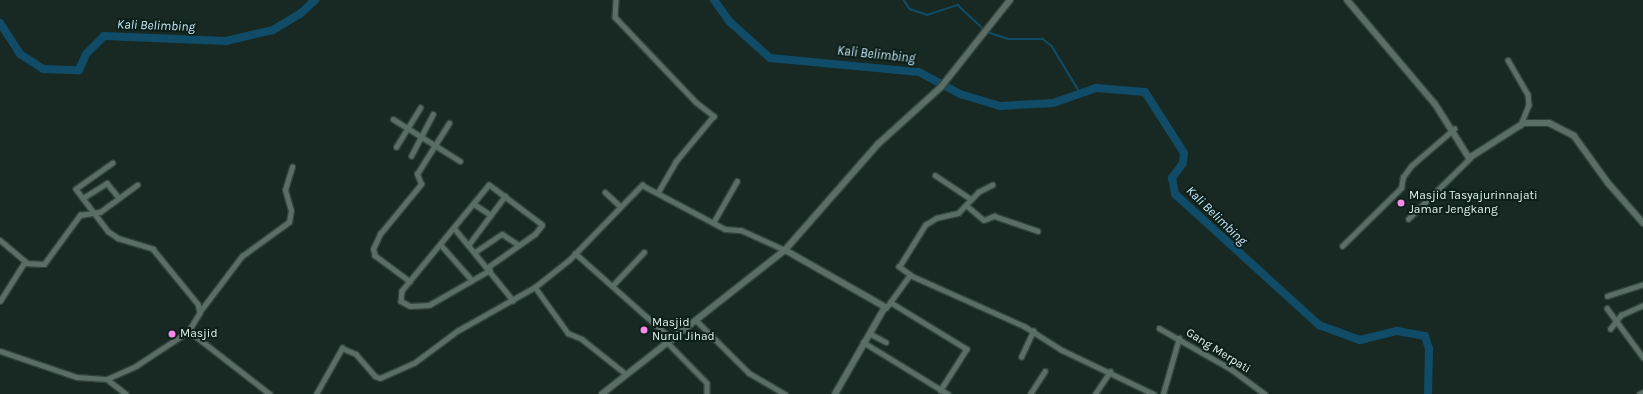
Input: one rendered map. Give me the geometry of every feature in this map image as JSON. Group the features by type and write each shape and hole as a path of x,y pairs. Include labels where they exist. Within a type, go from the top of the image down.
{"street":[{"path":"616,0 615,17 692,98 714,116 676,162 660,192"},
{"path":"602,394 785,250 878,144 942,86 1010,0"},
{"path":"1347,0 1454,129 1470,158"},
{"path":"1508,60 1528,94 1529,105 1520,125"},
{"path":"396,147 420,108"},
{"path":"411,156 434,114"},
{"path":"393,119 460,161"},
{"path":"410,282 375,256 373,249 380,234 421,184 417,175 450,123"},
{"path":"1408,219 1470,158 1520,125 1549,123 1574,136 1608,183 1643,223"},
{"path":"1342,246 1401,188 1403,177 1411,166 1454,129"},
{"path":"113,163 77,186 83,198 118,238 153,249 200,310"},
{"path":"0,351 77,377 107,379 132,368 189,331 200,310 242,256 289,222 291,211 285,190 292,167"},
{"path":"935,175 971,199"},
{"path":"713,223 737,181"},
{"path":"83,198 107,183 119,198"},
{"path":"0,240 26,262 44,264 80,215 95,212 119,198 137,185"},
{"path":"489,185 542,224 519,245 489,268 435,302 419,306 401,300 400,294 410,282 455,229 489,185"},
{"path":"316,394 342,348 356,354 375,376 380,378 414,363 458,331 535,287 575,253 642,185 660,192 727,230 741,230 785,250 886,308"},
{"path":"992,185 971,199 955,215 936,218 925,225 899,267 910,275 1033,331 1062,350 1154,394"},
{"path":"605,192 620,206"},
{"path":"469,244 504,196"},
{"path":"474,204 491,215"},
{"path":"966,205 984,220 994,216 1038,231"},
{"path":"455,229 489,268 513,300"},
{"path":"475,252 502,234 519,245"},
{"path":"441,245 472,280"},
{"path":"613,285 644,252"},
{"path":"575,253 613,285 669,340 707,383 706,394"},
{"path":"0,301 26,262"},
{"path":"835,394 863,342 910,275"},
{"path":"1607,296 1643,284"},
{"path":"535,287 568,333 582,340 626,374"},
{"path":"890,302 967,349 940,390"},
{"path":"1610,329 1616,319 1643,305"},
{"path":"1608,308 1641,351 1643,356"},
{"path":"696,320 749,374 785,394"},
{"name":"Gang Merpati","path":"1159,328 1179,338 1264,394"},
{"path":"189,331 270,394"},
{"path":"1021,357 1033,331"},
{"path":"870,333 886,342"},
{"path":"1163,394 1179,338"},
{"path":"863,342 948,394"},
{"path":"1030,394 1045,370"},
{"path":"1095,394 1110,372"},
{"path":"107,379 126,394"},
{"path":"1639,394 1643,392"}],"waterway":[{"name":"Kali Belimbing","path":"0,23 20,54 43,69 79,70 86,54 104,36 226,41 273,30 300,14 315,0"},
{"name":"Kali Belimbing","path":"714,0 730,22 770,58 919,72 960,94 1000,106 1053,103 1096,88 1145,92 1184,153 1183,163 1172,178 1175,194 1319,325 1360,340 1397,331 1425,336 1429,349 1428,394"},
{"path":"904,0 910,9 927,15 958,5 984,29"},
{"path":"987,32 1009,39 1043,39 1052,46 1081,94"}],"place":[{"name":"Masjid Tasyajurinnajati Jamar Jengkang","path":"1401,203"},
{"name":"Masjid Nurul Jihad","path":"644,330"},
{"name":"Masjid","path":"172,334"}]}
